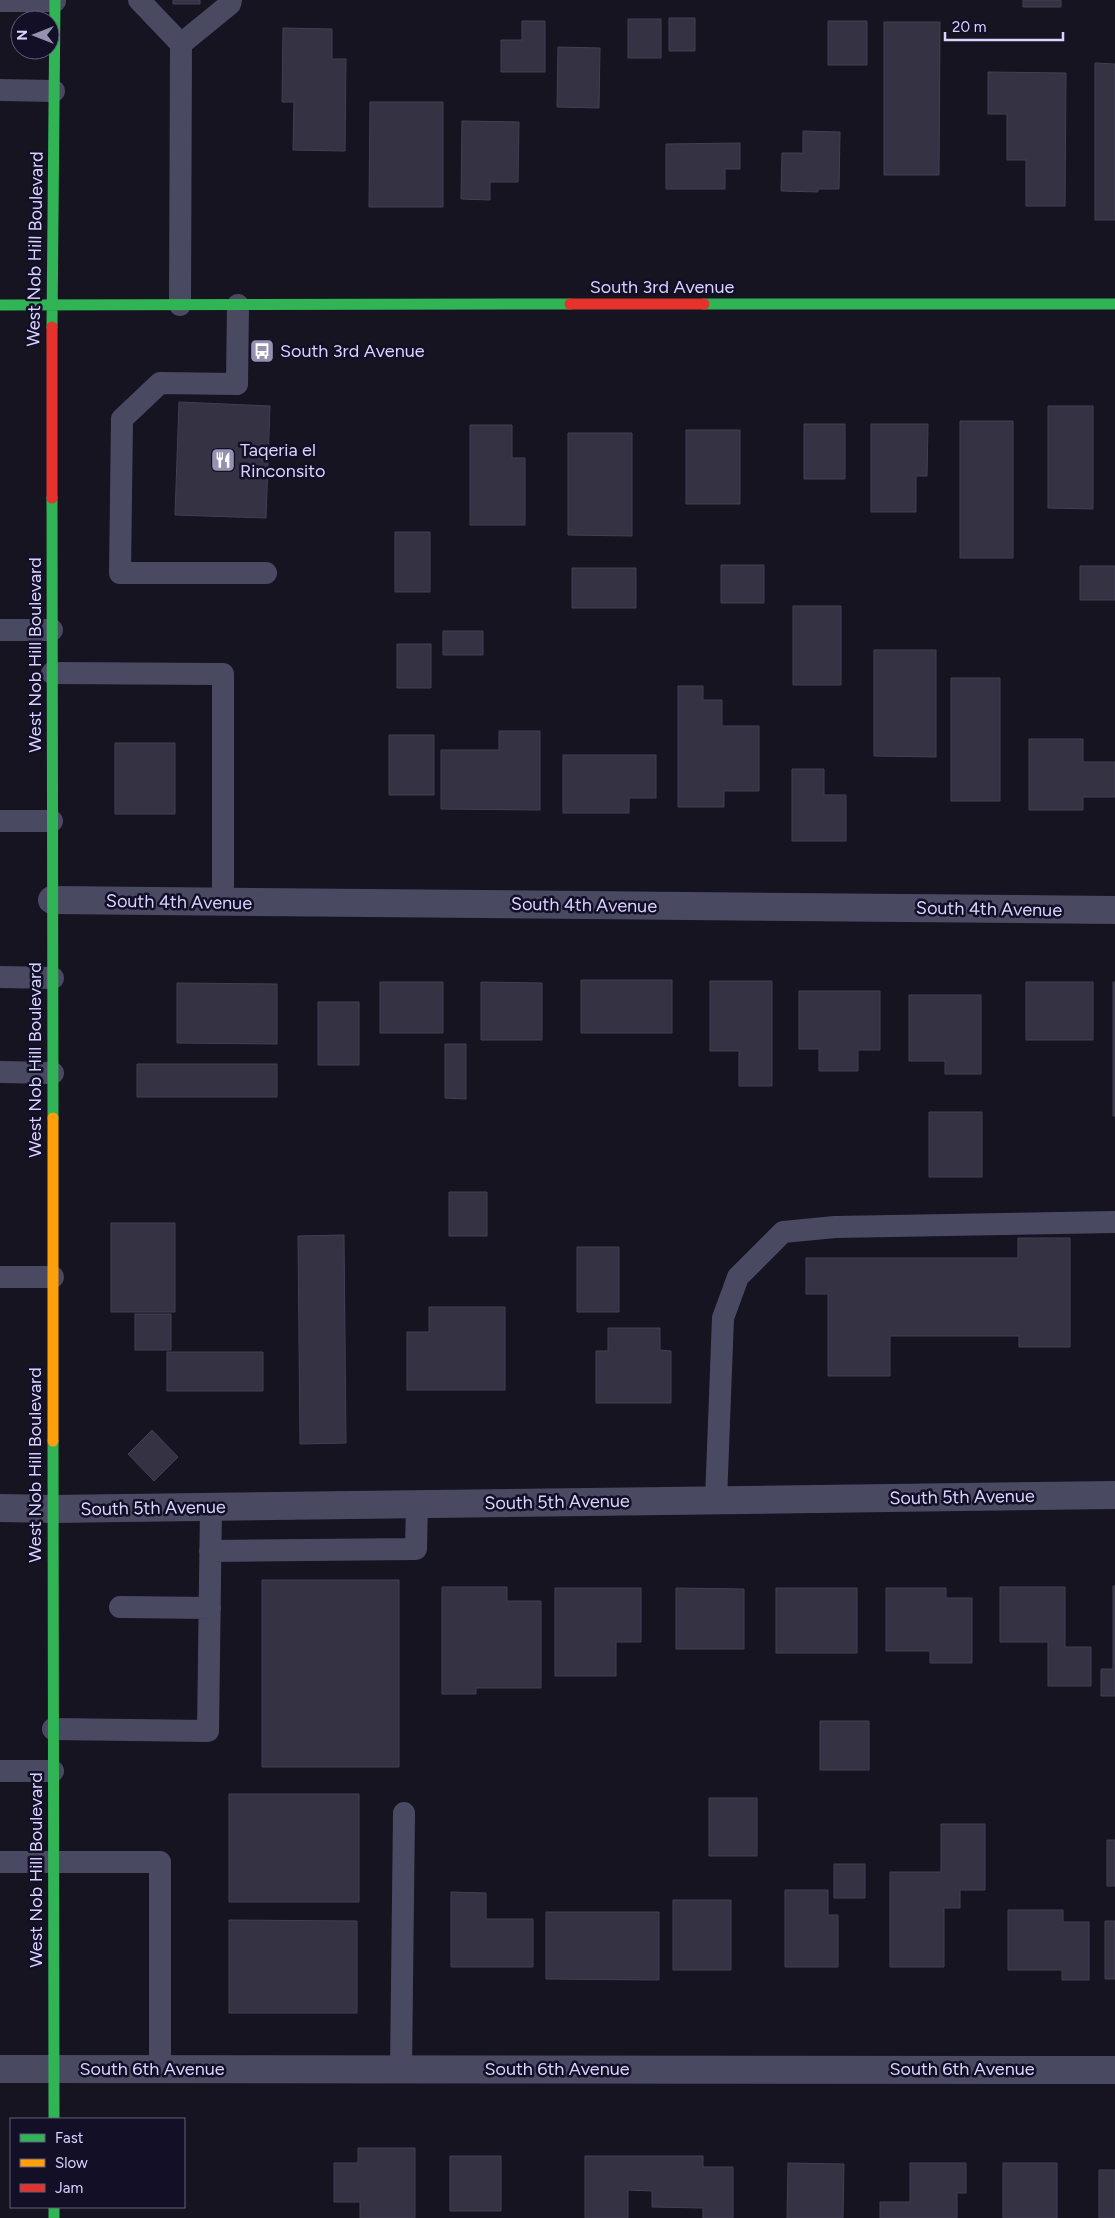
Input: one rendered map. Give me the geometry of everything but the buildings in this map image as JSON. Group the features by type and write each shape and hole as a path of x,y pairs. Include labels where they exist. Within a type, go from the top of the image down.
{"main road":[{"name":"West Nob Hill Boulevard","path":"54,2118 52,305 55,0"},
{"name":"South 3rd Avenue","path":"0,305 1115,304"}],"street":[{"name":"South 4th Avenue","path":"52,900 1115,910"},
{"name":"South 5th Avenue","path":"0,1508 53,1509 1115,1495"},
{"name":"South 6th Avenue","path":"0,2069 1115,2070"}],"lane":[{"path":"0,1 55,0"},
{"path":"140,0 181,44 180,305"},
{"path":"181,44 230,4 231,0"},
{"path":"0,90 54,91"},
{"path":"238,305 237,384 160,383 122,419 120,573 266,573"},
{"path":"0,630 52,630"},
{"path":"52,673 223,674 223,902"},
{"path":"0,821 52,821"},
{"path":"0,978 53,978"},
{"path":"0,1072 53,1073"},
{"path":"716,1500 724,1318 738,1277 783,1232 835,1226 1115,1222"},
{"path":"0,1277 53,1277"},
{"path":"210,1551 416,1549 417,1504"},
{"path":"54,1729 208,1731 211,1507"},
{"path":"120,1607 210,1608"},
{"path":"0,1771 54,1771"},
{"path":"400,2069 404,1813"},
{"path":"0,1862 160,1862 160,2069"}],"traffic: fast":[{"path":"52,327 55,0"},
{"path":"0,305 570,304"},
{"path":"704,304 1115,304"},
{"path":"52,498 53,1118"},
{"path":"53,1441 54,2118"},
{"path":"54,2208 54,2218"}],"traffic: slow":[{"path":"53,1118 53,1441"}],"traffic: jam":[{"path":"570,304 704,304"},
{"path":"52,327 52,498"}],"place":[{"name":"South 3rd Avenue","path":"262,351"},
{"name":"Taqeria el Rinconsito","path":"223,460"}]}
